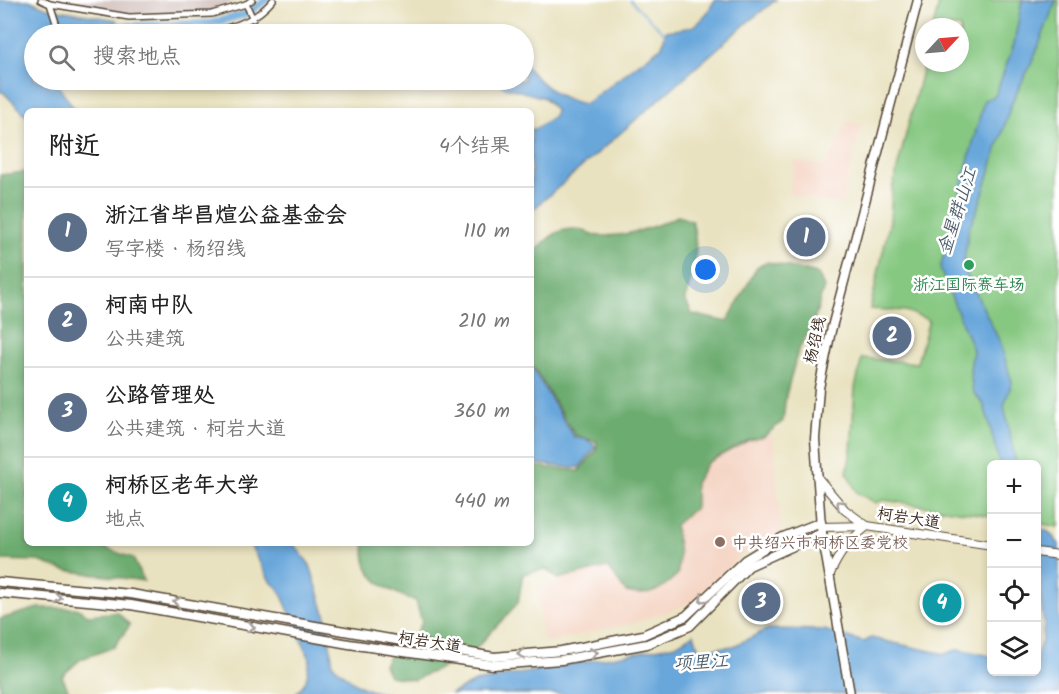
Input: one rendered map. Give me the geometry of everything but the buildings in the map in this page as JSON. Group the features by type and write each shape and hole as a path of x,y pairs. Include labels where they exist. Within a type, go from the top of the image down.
{"main road":[{"name":"杨绍线","path":"850,694 821,527 815,439 819,388 831,331 918,0"},
{"name":"柯岩大道","path":"0,582 131,594 494,657 561,651 643,635 686,616 745,560 783,537 821,527"},
{"name":"柯岩大道","path":"0,593 131,605 349,644 493,665 561,660 647,644 690,626 750,566 821,527"}],"street":[{"path":"41,0 50,4 129,17 212,14 249,2 253,19"},
{"path":"239,24 253,19 273,0"},
{"path":"50,4 56,24"},
{"path":"817,477 845,510 867,526 849,541 838,556 829,576"},
{"name":"柯岩大道","path":"821,527 867,526 987,544"},
{"path":"1041,553 1059,555"}],"shaded area":[{"path":"60,0 238,0 213,11 131,14"},
{"path":"847,121 862,124 841,205 789,194 795,161 826,166"},
{"name":"中共绍兴市柯桥区委党校","path":"773,435 781,531 739,557 693,602 644,620 548,642 544,640 536,588 546,586 558,579 679,553 675,525 694,508 695,483 707,463 749,440"}],"green space":[{"name":"浙江国际赛车场","path":"940,0 1059,0 1059,527 1041,524 1041,460 987,460 987,515 883,500 876,503 857,493 847,473 851,451 855,388 862,358 917,363 929,320 906,311 870,309 890,221 892,189 922,72 969,72 969,18 935,18"},
{"path":"24,172 24,546 99,546 133,558 144,581 63,570 39,561 0,560 0,175"},
{"path":"678,216 692,221 696,251 685,299 692,314 727,322 757,267 768,262 818,274 824,287 813,324 798,351 786,395 783,421 763,437 749,440 707,463 695,483 695,508 675,525 679,553 678,574 661,588 642,594 626,592 608,567 558,579 546,569 523,574 518,603 470,655 414,680 389,676 384,665 391,653 411,641 422,623 416,601 395,593 371,574 366,565 365,546 534,546 534,466 579,471 596,451 597,442 575,435 534,368 534,253 546,240 565,230 581,230 600,236 633,233"},
{"path":"38,608 76,608 88,615 117,612 130,625 114,647 81,659 62,676 70,694 0,694 0,619"}],"water":[{"path":"0,0 29,0 47,8 117,20 117,24 24,24 24,90 61,90 74,108 24,108 24,113 3,92 0,92"},
{"path":"715,0 776,0 534,208 534,129 554,116 555,110 545,98 516,90 534,90 534,75 558,95 585,104 662,46 666,31 691,27 705,16"},
{"name":"金星群山江","path":"1022,0 1056,0 1034,58 1012,102 980,203 969,228 963,267 1000,342 1012,382 1004,406 1015,460 999,460 984,405 973,392 970,370 973,350 940,269 984,100 995,96 1014,44"},
{"path":"534,371 574,437 588,440 596,447 580,467 534,463"},
{"name":"项里江","path":"1041,529 1049,532 1059,544 1059,694 450,694 475,682 676,645 694,634 699,650 734,646 768,629 824,630 864,642 871,638 945,654 959,649 987,655 987,676 1041,676 1041,644 1044,623 1041,604"},
{"path":"251,546 295,546 310,565 326,617 333,665 364,688 389,694 296,694 306,681 310,659 279,589 270,581"}],"waterway":[{"path":"182,24 212,23 246,14 266,0"},
{"path":"630,0 666,35"}],"place":[{"name":"浙江省毕昌煊公益基金会","path":"806,237"},
{"name":"浙江国际赛车场","path":"969,265"},
{"name":"柯南中队","path":"892,336"},
{"name":"中共绍兴市柯桥区委党校","path":"720,542"},
{"name":"公路管理处","path":"761,602"},
{"name":"柯桥区老年大学","path":"942,603"}]}
